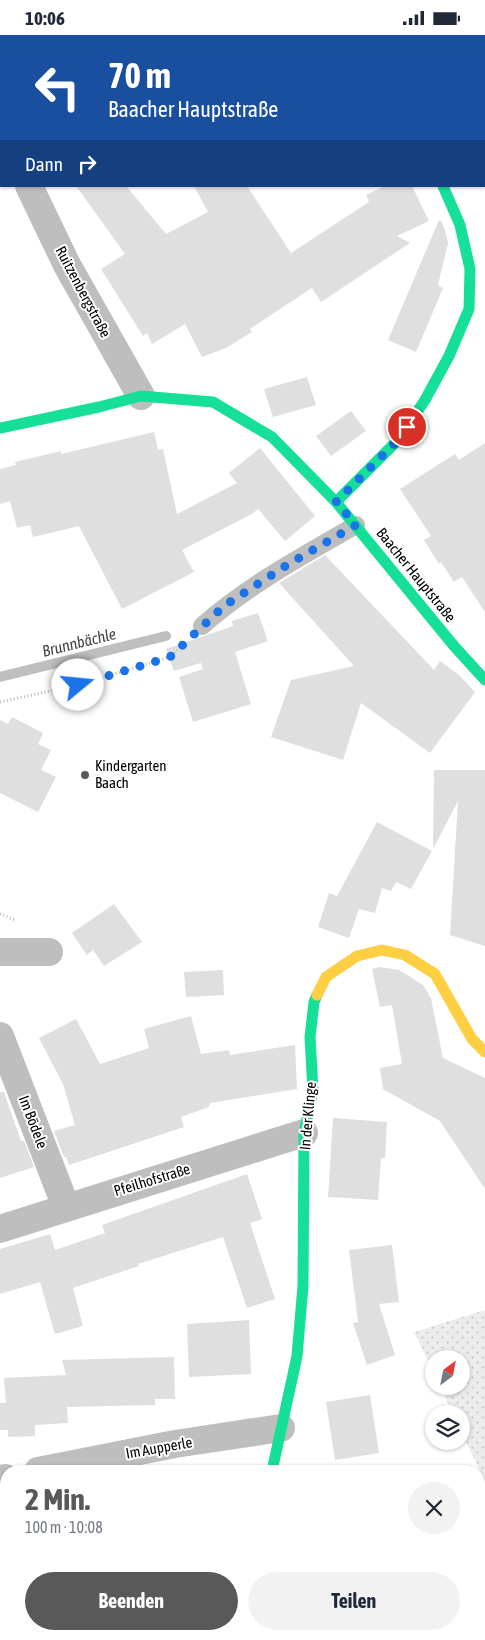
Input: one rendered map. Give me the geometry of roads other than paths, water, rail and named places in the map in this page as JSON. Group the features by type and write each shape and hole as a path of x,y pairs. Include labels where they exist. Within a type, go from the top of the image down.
{"street":[{"name":"Ruitzenbergstraße","path":"29,187 67,265 141,396"},
{"path":"336,502 398,440 425,400 448,356 469,309 470,269 460,225 443,187"},
{"name":"Baacher Hauptstraße","path":"0,428 141,396 213,402 272,437 336,502 454,646 485,680"},
{"name":"In der Klinge","path":"273,1465 297,1356 303,1286 304,1133 313,1091 310,1037 314,1002 326,977 357,956 382,951 405,955 434,974 472,1039 485,1052"},
{"path":"0,952 49,952"},
{"name":"Im Bödele","path":"0,1036 66,1207"},
{"name":"Pfeilhofstraße","path":"0,1229 304,1133"},
{"name":"Im Aupperle","path":"68,1465 175,1444 281,1428"}],"lane":[{"path":"202,626 224,606 287,565 356,525"}],"waterway":[{"name":"Brunnbächle","path":"0,677 166,636"}],"place":[{"name":"Kindergarten Baach","path":"85,775"}]}
